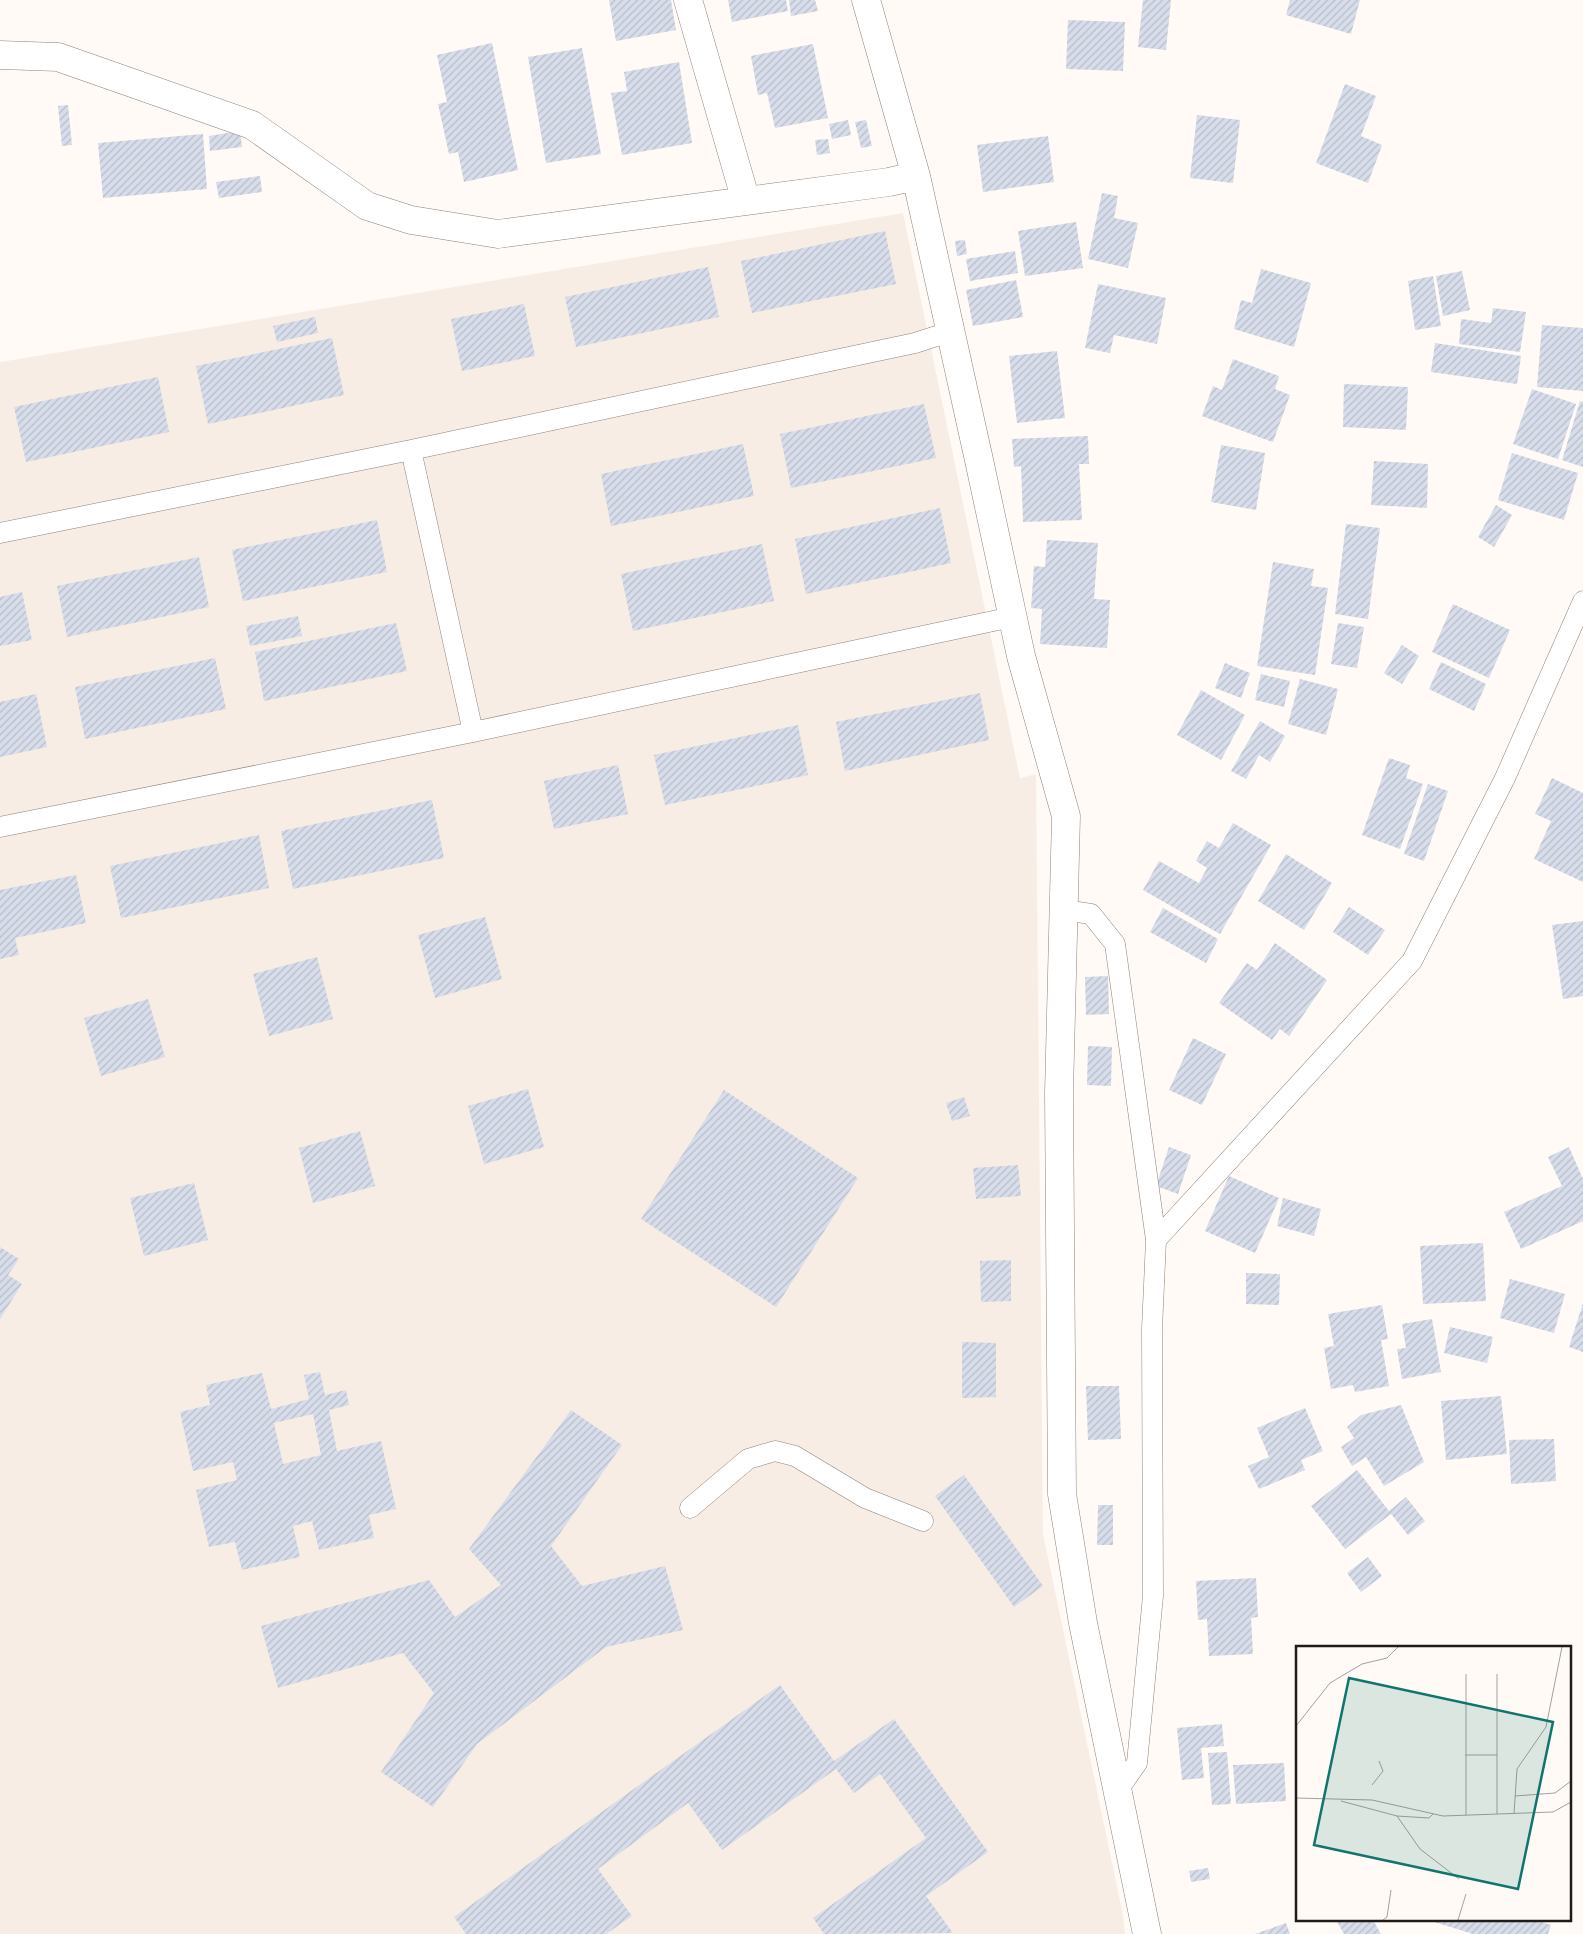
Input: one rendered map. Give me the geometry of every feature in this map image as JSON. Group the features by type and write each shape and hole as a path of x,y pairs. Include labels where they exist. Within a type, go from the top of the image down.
{"street":[{"path":"688,0 746,201"},
{"path":"866,0 916,176 1020,656 1066,816 1059,1093 1062,1494 1083,1623 1147,1934"},
{"path":"0,56 58,57 252,125 367,206 411,220 498,234 889,182 916,176"}],"lane":[{"path":"0,533 410,450 905,345 949,332"},
{"path":"410,450 473,732"},
{"path":"1156,1240 1412,961 1505,778 1583,602"},
{"path":"0,827 473,732 1012,617"},
{"path":"1064,910 1092,914 1115,944 1156,1240 1152,1329 1153,1596 1137,1763 1118,1790"},
{"path":"690,1508 748,1459 775,1451 795,1456 865,1498 924,1521"}],"shaded area":[{"path":"903,213 1020,778 1036,774 1043,1534 1123,1915 1125,1934 0,1934 0,362"}],"building":[{"path":"609,0 671,0 676,30 616,41"},
{"path":"728,0 786,0 788,11 732,22"},
{"path":"789,0 815,0 818,11 791,16"},
{"path":"1143,0 1171,0 1166,50 1138,47"},
{"path":"1290,0 1360,0 1351,34 1286,15"},
{"path":"1068,20 1125,22 1123,71 1066,69"},
{"path":"492,43 518,170 464,182 458,152 449,154 438,104 447,102 437,55"},
{"path":"813,44 828,118 775,128 767,93 758,95 751,56"},
{"path":"582,48 601,154 546,163 528,57"},
{"path":"679,62 692,143 622,155 611,93 627,91 624,72"},
{"path":"1345,84 1376,96 1361,136 1382,145 1368,183 1316,163"},
{"path":"68,105 72,145 62,146 58,106"},
{"path":"1197,115 1240,120 1233,183 1190,178"},
{"path":"848,120 851,135 832,139 829,124"},
{"path":"866,120 872,146 861,148 855,122"},
{"path":"240,131 242,147 210,151 209,136"},
{"path":"203,134 207,189 103,198 98,143"},
{"path":"1048,136 1054,182 983,192 977,145"},
{"path":"828,139 830,153 817,155 815,140"},
{"path":"260,176 262,192 219,198 216,182"},
{"path":"1102,193 1118,196 1114,218 1138,223 1128,268 1088,259"},
{"path":"1076,222 1083,268 1025,276 1018,231"},
{"path":"885,231 896,284 752,313 741,261"},
{"path":"965,240 967,254 957,256 955,241"},
{"path":"1015,251 1018,273 970,281 966,259"},
{"path":"708,267 719,317 576,347 565,297"},
{"path":"1261,269 1311,283 1294,347 1234,329 1241,300 1252,303"},
{"path":"1462,271 1470,310 1443,316 1436,276"},
{"path":"1433,276 1441,326 1415,330 1408,281"},
{"path":"1016,280 1023,317 973,326 966,290"},
{"path":"1098,284 1166,298 1157,344 1114,335 1110,353 1085,348"},
{"path":"524,304 535,356 462,371 451,319"},
{"path":"1493,308 1526,312 1520,352 1459,344 1461,319 1491,323"},
{"path":"315,317 318,333 277,342 273,326"},
{"path":"1542,325 1583,328 1583,391 1537,387"},
{"path":"332,338 344,395 208,424 196,366"},
{"path":"1435,343 1521,356 1517,384 1431,372"},
{"path":"1057,351 1065,418 1017,423 1009,356"},
{"path":"1233,359 1279,376 1275,389 1290,395 1273,442 1202,416 1213,386 1222,390"},
{"path":"158,377 169,432 26,462 14,407"},
{"path":"1344,384 1408,387 1406,430 1343,427"},
{"path":"1532,389 1576,404 1558,459 1513,444"},
{"path":"1580,401 1583,402 1583,467 1562,460"},
{"path":"924,404 936,458 791,488 780,434"},
{"path":"1088,436 1089,464 1079,464 1082,520 1023,522 1021,466 1014,467 1012,439"},
{"path":"743,444 754,496 611,526 601,474"},
{"path":"1221,445 1265,453 1256,510 1211,502"},
{"path":"1512,453 1578,473 1564,520 1498,500"},
{"path":"1374,461 1428,464 1427,508 1371,505"},
{"path":"1496,505 1512,515 1494,547 1478,537"},
{"path":"940,508 951,563 806,594 795,539"},
{"path":"377,520 387,572 243,601 232,550"},
{"path":"1346,524 1380,528 1368,619 1335,614"},
{"path":"1047,540 1098,543 1094,599 1110,600 1107,648 1040,644 1042,609 1031,608 1034,566 1045,567"},
{"path":"762,544 774,601 633,631 621,574"},
{"path":"199,557 209,607 67,637 57,586"},
{"path":"1273,562 1314,569 1311,586 1328,588 1315,675 1257,666"},
{"path":"22,592 32,640 0,646 0,597"},
{"path":"1453,604 1510,630 1489,678 1432,652"},
{"path":"298,616 302,636 250,646 246,626"},
{"path":"396,623 407,671 264,701 255,652"},
{"path":"1338,623 1364,627 1357,668 1331,664"},
{"path":"1402,645 1419,656 1402,684 1384,673"},
{"path":"215,658 226,709 85,739 75,687"},
{"path":"1441,662 1486,684 1474,711 1429,689"},
{"path":"1225,663 1250,673 1241,698 1215,688"},
{"path":"1261,674 1290,681 1284,707 1255,700"},
{"path":"1300,679 1338,689 1326,735 1288,724"},
{"path":"1201,690 1245,715 1221,760 1177,735"},
{"path":"980,693 989,740 845,771 836,722"},
{"path":"36,694 47,747 0,757 0,702"},
{"path":"1260,721 1285,736 1270,762 1259,755 1246,779 1231,771"},
{"path":"798,725 808,775 665,805 654,755"},
{"path":"1389,758 1410,765 1406,778 1423,784 1400,849 1362,835"},
{"path":"618,765 628,814 554,829 544,781"},
{"path":"1552,778 1583,793 1583,882 1534,859 1551,821 1535,814"},
{"path":"1428,784 1448,791 1424,861 1404,854"},
{"path":"432,800 444,858 293,889 281,831"},
{"path":"1233,823 1271,845 1220,934 1143,890 1159,861 1199,883 1207,868 1196,861 1207,841 1219,848"},
{"path":"259,835 269,888 121,918 110,866"},
{"path":"1286,854 1332,883 1304,930 1258,901"},
{"path":"76,875 86,923 15,938 19,955 0,959 0,890"},
{"path":"1349,907 1385,930 1368,955 1333,932"},
{"path":"1163,908 1218,939 1206,963 1150,932"},
{"path":"485,917 502,979 435,998 418,935"},
{"path":"1583,921 1583,996 1563,999 1552,925"},
{"path":"1275,943 1327,980 1289,1036 1280,1029 1272,1040 1219,1003 1247,963 1257,970"},
{"path":"317,957 333,1019 269,1036 253,974"},
{"path":"1108,976 1109,1014 1086,1015 1085,977"},
{"path":"148,999 165,1057 101,1076 84,1018"},
{"path":"1193,1038 1226,1054 1202,1105 1169,1090"},
{"path":"1088,1046 1112,1047 1111,1086 1087,1085"},
{"path":"528,1089 544,1147 484,1164 468,1106"},
{"path":"724,1090 858,1178 776,1307 641,1219"},
{"path":"964,1097 970,1116 952,1121 946,1103"},
{"path":"360,1131 375,1186 313,1203 299,1148"},
{"path":"1169,1147 1191,1155 1178,1194 1156,1186"},
{"path":"1569,1147 1583,1179 1583,1221 1521,1249 1504,1212 1562,1186 1548,1157"},
{"path":"1018,1165 1021,1196 976,1199 973,1168"},
{"path":"1229,1176 1279,1198 1255,1253 1205,1231"},
{"path":"194,1183 208,1240 144,1256 130,1198"},
{"path":"1283,1198 1321,1209 1314,1236 1277,1226"},
{"path":"1483,1243 1486,1301 1423,1304 1420,1246"},
{"path":"0,1247 19,1259 8,1275 22,1284 0,1319"},
{"path":"1011,1260 1011,1301 981,1302 980,1261"},
{"path":"1246,1273 1280,1274 1279,1305 1246,1304"},
{"path":"1510,1279 1565,1294 1554,1333 1500,1318"},
{"path":"1583,1303 1583,1352 1569,1347"},
{"path":"1382,1305 1388,1339 1381,1340 1389,1386 1355,1392 1353,1385 1331,1389 1324,1348 1334,1346 1328,1314"},
{"path":"1432,1319 1441,1372 1402,1379 1397,1349 1406,1348 1402,1324"},
{"path":"1450,1327 1493,1337 1487,1363 1444,1353"},
{"path":"962,1342 996,1343 996,1397 962,1398"},
{"path":"320,1372 325,1395 346,1390 349,1405 329,1410 337,1451 381,1441 396,1509 369,1515 374,1538 319,1550 312,1521 293,1526 300,1557 242,1570 235,1542 209,1547 196,1490 237,1480 233,1462 193,1471 180,1412 210,1405 206,1385 262,1373 271,1409 309,1399 304,1375","holes":["313,1414 321,1455 283,1464 274,1423"]},
{"path":"1086,1386 1119,1386 1121,1439 1088,1440"},
{"path":"1501,1396 1507,1454 1446,1460 1441,1401"},
{"path":"1401,1405 1424,1462 1384,1486 1366,1457 1352,1466 1341,1447 1354,1438 1347,1427 1361,1415"},
{"path":"1305,1408 1323,1451 1301,1460 1305,1470 1259,1489 1248,1466 1269,1457 1257,1428"},
{"path":"571,1410 622,1445 551,1546 582,1586 665,1566 683,1630 606,1647 477,1744 433,1807 381,1772 434,1693 403,1653 278,1688 261,1626 429,1580 455,1617 501,1585 469,1549"},
{"path":"1554,1439 1556,1481 1511,1484 1509,1440"},
{"path":"1357,1470 1389,1511 1406,1497 1425,1521 1408,1535 1391,1514 1345,1549 1311,1506"},
{"path":"964,1475 1043,1586 1014,1607 935,1496"},
{"path":"1098,1505 1113,1505 1113,1545 1097,1545"},
{"path":"1368,1557 1382,1576 1361,1592 1347,1573"},
{"path":"1256,1578 1258,1617 1251,1618 1253,1654 1209,1656 1207,1619 1198,1620 1196,1581"},
{"path":"780,1685 834,1761 894,1719 988,1852 926,1896 953,1933 824,1934 813,1918 926,1838 880,1774 854,1793 836,1769 722,1850 688,1803 598,1869 632,1916 606,1934 466,1934 454,1917"},
{"path":"1222,1724 1224,1746 1201,1748 1204,1778 1182,1780 1177,1728"},
{"path":"1227,1752 1231,1804 1212,1805 1208,1753"},
{"path":"1284,1763 1286,1801 1236,1804 1233,1765"},
{"path":"1208,1868 1210,1879 1191,1882 1189,1871"},
{"path":"1337,1922 1374,1922 1381,1934 1344,1934"},
{"path":"1434,1922 1541,1922 1551,1925 1548,1934 1473,1934"},
{"path":"1286,1923 1290,1934 1255,1934"}]}
